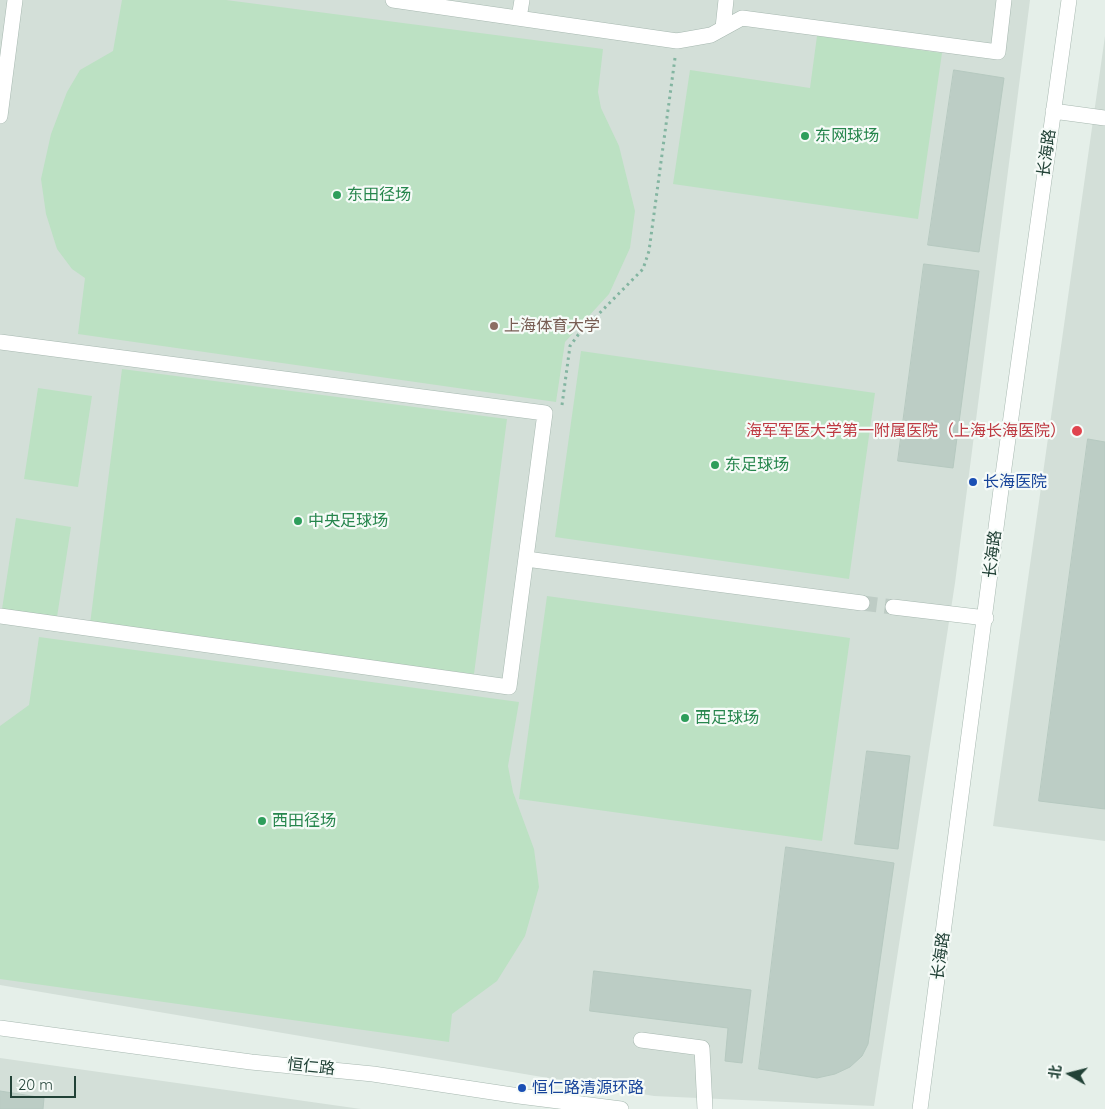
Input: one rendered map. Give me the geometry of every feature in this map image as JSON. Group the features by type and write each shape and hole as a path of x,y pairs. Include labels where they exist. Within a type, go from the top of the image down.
{"street":[{"path":"0,116 15,0"},
{"path":"393,0 677,42 711,35 742,18 998,52 1004,0"},
{"path":"519,18 522,0"},
{"path":"722,28 726,0"},
{"name":"长海路","path":"920,1109 1069,0"},
{"path":"1053,111 1105,118"},
{"path":"0,342 544,413 509,687 0,616"},
{"path":"526,560 862,602"},
{"path":"893,607 986,618"},
{"name":"恒仁路","path":"0,1028 251,1062 373,1074 461,1088 621,1109"},
{"path":"641,1040 702,1048 706,1109"}],"path":[{"path":"544,413 560,414 570,346 578,335 643,269 649,251 677,42"}],"shaded area":[{"name":"上海体育大学","path":"0,0 1030,0 955,583 874,1106 654,1096 0,985"},
{"name":"海军军医大学第一附属医院（上海长海医院）","path":"1105,36 1105,841 993,826"},
{"path":"0,1058 361,1109 0,1109"}],"green space":[{"name":"东田径场","path":"122,0 226,0 603,49 598,92 601,108 619,146 635,211 630,248 609,294 565,342 556,402 78,334 85,278 72,269 57,249 46,214 41,179 51,134 67,92 80,70 113,51"},
{"name":"东网球场","path":"817,36 942,53 918,219 673,184 690,70 810,88"},
{"name":"东足球场","path":"581,351 875,393 849,579 555,537"},
{"name":"中央足球场","path":"122,369 507,419 474,674 90,624"},
{"path":"38,388 92,396 78,487 24,479"},
{"path":"16,518 71,527 57,617 2,609"},
{"name":"西足球场","path":"547,596 850,638 822,841 519,799"},
{"name":"西田径场","path":"39,637 519,702 508,766 513,792 534,849 539,887 525,936 497,981 452,1014 449,1042 0,979 0,726 29,705"}],"building":[{"path":"954,70 1004,78 979,252 928,245"},
{"path":"924,264 979,271 953,468 898,461"},
{"path":"1088,439 1105,442 1105,809 1039,801"},
{"path":"867,751 910,756 898,849 855,844"},
{"path":"786,847 894,863 868,1044 862,1056 850,1067 835,1074 817,1078 759,1069"},
{"path":"594,971 751,990 742,1063 725,1061 728,1028 590,1011"},
{"path":"0,1091 44,1098 43,1109 0,1109"}],"tunnel":[{"path":"862,603 893,607"}],"place":[{"name":"东网球场","path":"805,136"},
{"name":"东田径场","path":"337,195"},
{"name":"上海体育大学","path":"494,326"},
{"name":"海军军医大学第一附属医院（上海长海医院）","path":"1077,431"},
{"name":"东足球场","path":"715,465"},
{"name":"长海医院","path":"973,482"},
{"name":"中央足球场","path":"298,521"},
{"name":"西足球场","path":"685,718"},
{"name":"西田径场","path":"262,821"},
{"name":"恒仁路清源环路","path":"522,1088"}]}
